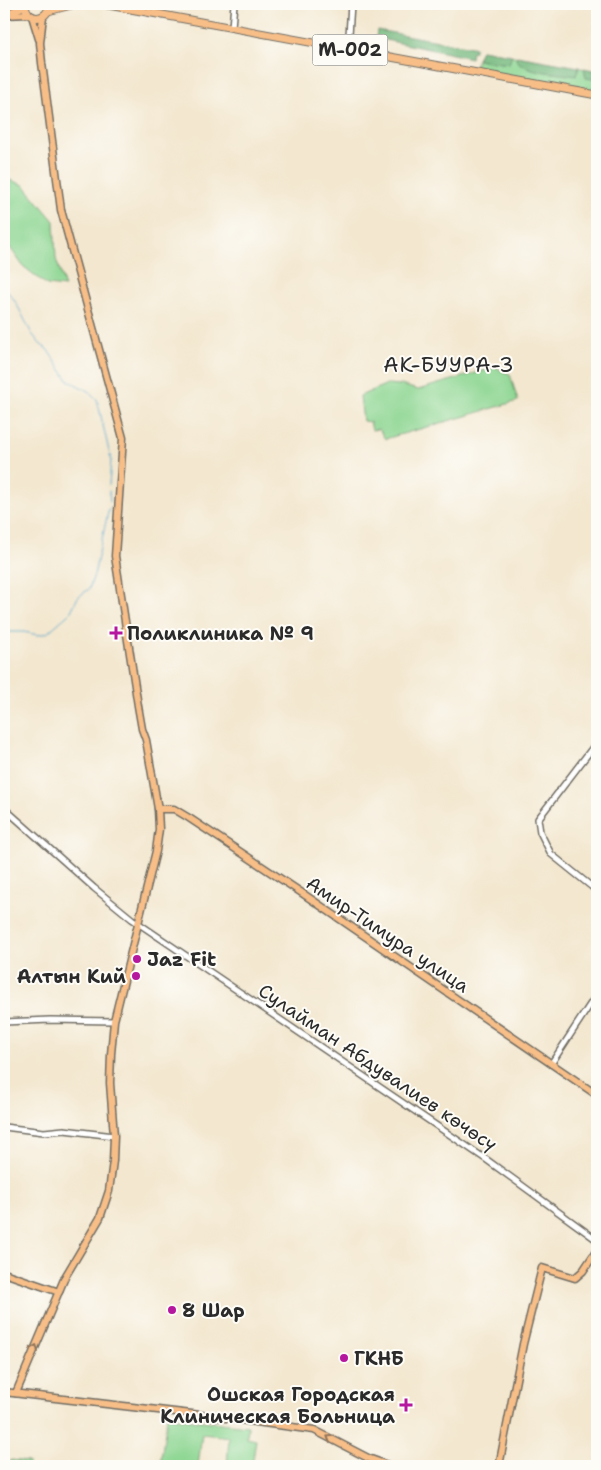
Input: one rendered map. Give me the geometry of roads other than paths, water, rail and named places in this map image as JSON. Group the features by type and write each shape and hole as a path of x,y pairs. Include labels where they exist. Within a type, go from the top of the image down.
{"highway":[{"path":"25,5 30,15 36,17 47,10 74,4"},
{"name":"M-002","path":"103,4 597,95"}],"main road":[{"path":"4,15 25,5"},
{"path":"40,43 47,10"},
{"path":"4,15 30,15 40,43 61,210 123,438 115,556 142,729 146,740 158,809 159,829 139,922 114,1021 110,1083 114,1136 109,1192 100,1218 59,1292 16,1393"},
{"name":"Амир-Тимура улица","path":"158,809 174,809 189,818 597,1095"},
{"path":"499,1466 523,1344 542,1268 575,1278 583,1271 597,1250"},
{"path":"4,1273 59,1292"},
{"path":"4,1392 314,1430 361,1455 390,1466"}],"street":[{"path":"232,27 234,4"},
{"path":"348,50 351,4"},
{"path":"597,742 538,820 540,832 551,854 597,891"},
{"name":"Сулайман Абдувалиев көчөсү","path":"4,808 132,919 487,1160 597,1240"},
{"path":"551,1064 597,994"},
{"path":"4,1022 50,1020 114,1021"},
{"path":"4,1127 44,1132 64,1130 114,1136"}],"waterway":[{"path":"4,287 15,301 32,334 47,349 68,380 88,391 97,399 111,460 109,485"},
{"path":"109,491 110,502"},
{"path":"4,632 24,632 38,635 47,633 70,613 78,597 89,589 109,508"}],"place":[{"name":"Поликлиника № 9","path":"116,633"},
{"name":"Jaz Fit","path":"137,959"},
{"name":"Алтын Кий","path":"136,976"},
{"name":"8 Шар","path":"172,1310"},
{"name":"ГКНБ","path":"344,1358"},
{"name":"Ошская Городская Клиническая Больница","path":"406,1405"}],"district":[{"name":"АК-БУУРА-3","path":"449,365"}]}
